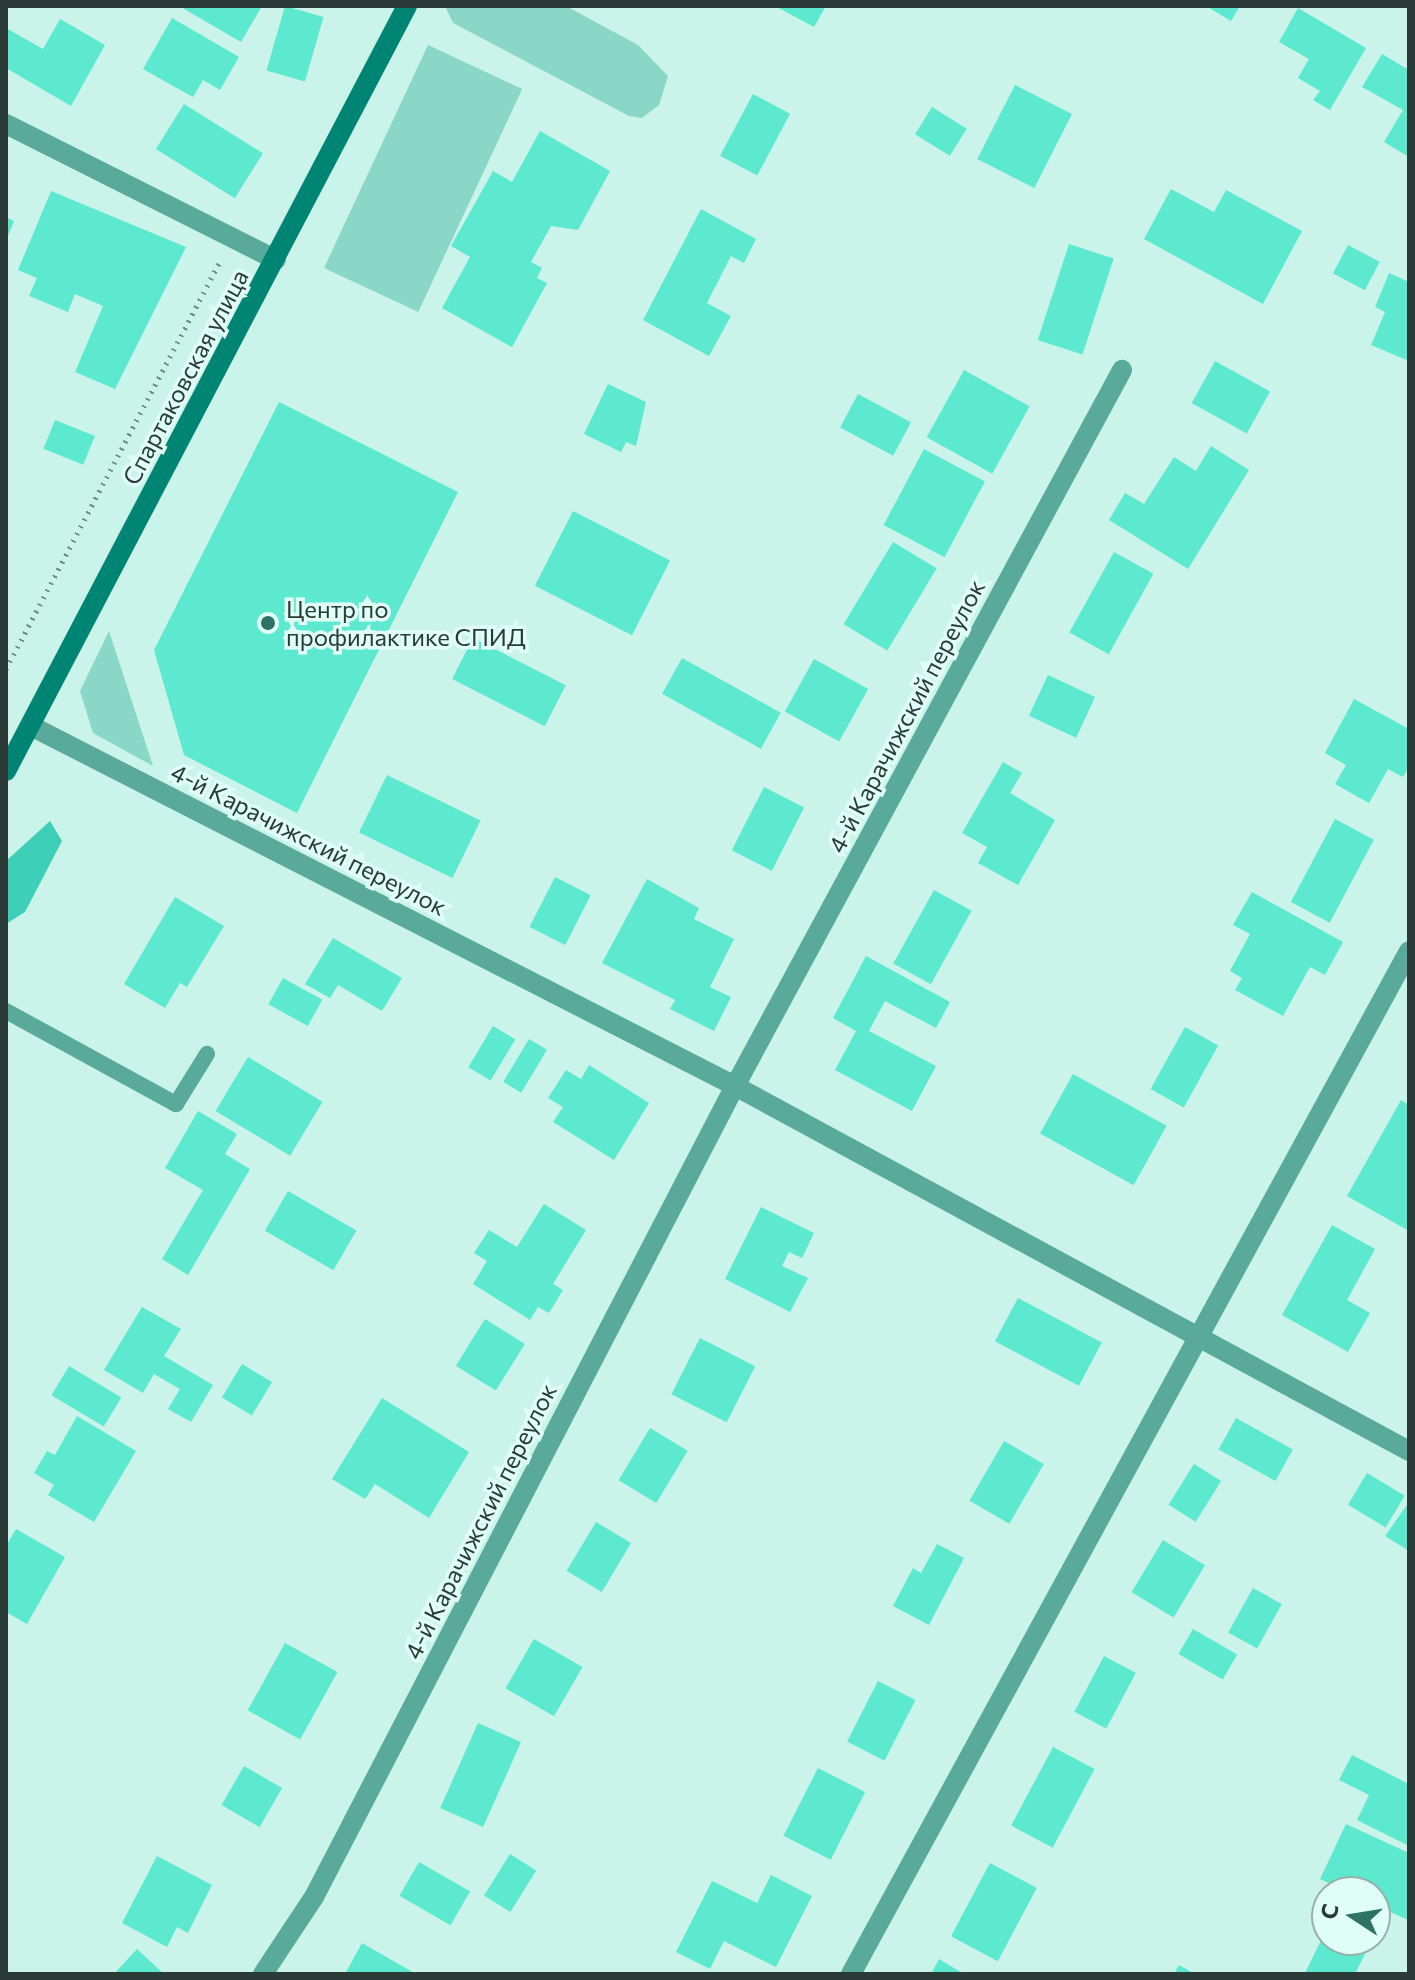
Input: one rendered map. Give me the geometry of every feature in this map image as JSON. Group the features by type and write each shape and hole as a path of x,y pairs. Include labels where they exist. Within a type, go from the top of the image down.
{"street":[{"name":"Спартаковская улица","path":"6,771 407,6"},
{"path":"6,124 276,260"},
{"name":"4-й Карачижский переулок","path":"263,1974 314,1897 735,1086 1122,370"},
{"name":"4-й Карачижский переулок","path":"31,726 735,1086 1202,1334 1409,1451"},
{"path":"851,1974 1409,951"}],"lane":[{"path":"6,1011 176,1104 207,1054"}],"path":[{"path":"6,669 232,238"}],"green space":[{"path":"566,6 638,45 668,76 659,105 642,118 629,116 453,23 446,8"},
{"path":"428,45 522,89 418,312 324,268"},
{"path":"109,631 153,766 93,733 80,691"},
{"path":"50,821 62,841 25,912 6,924 6,861"}],"building":[{"path":"179,6 262,6 241,42"},
{"path":"285,6 323,17 305,81 267,70"},
{"path":"775,6 826,6 814,27"},
{"path":"1206,6 1240,6 1231,21"},
{"path":"1298,8 1366,48 1330,110 1313,100 1320,91 1298,78 1309,59 1279,42"},
{"path":"172,18 239,57 220,90 203,80 193,97 143,69"},
{"path":"60,19 105,45 71,106 6,68 6,28 43,49"},
{"path":"1382,54 1409,70 1409,157 1384,142 1403,110 1362,87"},
{"path":"1015,85 1072,114 1034,188 977,159"},
{"path":"753,94 790,114 757,176 720,156"},
{"path":"184,104 263,153 235,198 156,149"},
{"path":"932,107 967,129 950,156 915,134"},
{"path":"540,131 610,171 578,230 551,226 531,262 542,268 537,278 547,283 512,347 442,308 470,257 451,246 493,171 512,182"},
{"path":"1171,189 1214,212 1226,190 1302,231 1263,304 1144,239"},
{"path":"51,191 186,247 115,389 75,372 103,306 75,294 68,312 29,296 37,278 18,270"},
{"path":"701,209 756,239 744,263 731,256 707,303 731,316 709,356 643,320"},
{"path":"6,217 14,221 6,241"},
{"path":"1069,244 1114,259 1082,355 1038,340"},
{"path":"1348,245 1380,262 1365,290 1333,273"},
{"path":"1389,273 1409,282 1409,361 1371,345 1385,312 1375,307"},
{"path":"1215,361 1270,392 1247,434 1192,403"},
{"path":"964,370 1030,406 992,474 927,437"},
{"path":"608,384 646,402 636,446 626,442 621,452 584,434"},
{"path":"858,394 911,422 893,456 840,428"},
{"path":"279,402 458,492 297,813 184,755 154,650"},
{"path":"55,420 95,436 83,465 43,449"},
{"path":"1211,446 1249,470 1188,569 1109,520 1125,493 1144,504 1174,457 1196,471"},
{"path":"924,449 985,481 945,557 884,525"},
{"path":"573,511 670,560 632,635 535,586"},
{"path":"893,542 937,568 887,651 844,624"},
{"path":"1114,552 1153,574 1109,654 1069,632"},
{"path":"473,638 566,685 545,726 452,679"},
{"path":"682,658 781,713 761,749 662,694"},
{"path":"814,659 868,689 839,742 785,711"},
{"path":"1048,675 1095,697 1076,738 1029,716"},
{"path":"1354,699 1409,729 1409,767 1403,777 1388,769 1369,803 1335,784 1346,765 1325,753"},
{"path":"1003,762 1022,773 1010,793 1055,820 1018,885 978,863 987,847 962,833"},
{"path":"387,775 480,821 452,878 359,833"},
{"path":"764,787 804,807 772,871 732,850"},
{"path":"1335,819 1374,840 1330,923 1291,902"},
{"path":"555,877 591,895 565,945 530,927"},
{"path":"647,879 699,908 694,919 734,939 710,987 731,997 714,1031 670,1009 675,1000 602,963"},
{"path":"934,890 972,911 931,984 893,963"},
{"path":"1252,892 1343,942 1325,975 1310,967 1283,1016 1235,990 1242,978 1230,971 1250,934 1233,925"},
{"path":"175,897 224,926 187,987 180,983 165,1008 124,984"},
{"path":"333,938 402,978 382,1011 338,985 330,998 305,984"},
{"path":"866,956 950,1002 936,1028 885,1001 869,1031 936,1066 912,1111 835,1070 856,1031 833,1018"},
{"path":"283,978 322,1000 308,1026 268,1004"},
{"path":"493,1026 515,1039 491,1081 468,1067"},
{"path":"1185,1027 1218,1045 1184,1108 1151,1089"},
{"path":"529,1039 547,1050 521,1093 503,1082"},
{"path":"248,1057 323,1102 290,1156 216,1111"},
{"path":"589,1065 649,1103 614,1160 553,1122 563,1107 548,1098 566,1070 581,1079"},
{"path":"1073,1074 1167,1126 1134,1185 1040,1133"},
{"path":"1401,1100 1409,1105 1409,1231 1347,1196"},
{"path":"198,1111 237,1134 225,1154 250,1169 188,1275 162,1259 203,1190 165,1168"},
{"path":"288,1191 356,1230 333,1270 265,1231"},
{"path":"544,1204 586,1230 553,1284 563,1290 549,1313 538,1307 530,1320 473,1284 487,1261 474,1253 489,1230 517,1247"},
{"path":"761,1207 814,1233 802,1258 789,1252 782,1266 808,1278 790,1312 725,1279"},
{"path":"1332,1225 1375,1249 1347,1300 1370,1313 1348,1352 1282,1315"},
{"path":"1018,1298 1102,1343 1079,1386 995,1341"},
{"path":"142,1307 181,1329 164,1356 213,1385 191,1422 168,1409 180,1389 154,1374 143,1393 104,1370"},
{"path":"485,1319 525,1344 496,1391 456,1366"},
{"path":"700,1338 755,1366 727,1422 671,1394"},
{"path":"242,1364 272,1382 252,1415 222,1397"},
{"path":"69,1366 121,1397 104,1427 51,1395"},
{"path":"382,1398 469,1452 429,1518 375,1484 365,1499 332,1479"},
{"path":"77,1416 136,1451 94,1522 48,1495 54,1485 34,1473 47,1451 55,1455"},
{"path":"1236,1418 1293,1450 1275,1481 1219,1449"},
{"path":"650,1428 688,1451 656,1503 619,1480"},
{"path":"1004,1441 1044,1464 1009,1524 970,1501"},
{"path":"1194,1464 1221,1481 1196,1522 1169,1505"},
{"path":"1367,1473 1405,1496 1386,1527 1348,1505"},
{"path":"1409,1502 1409,1551 1385,1536"},
{"path":"596,1522 631,1543 602,1592 567,1571"},
{"path":"16,1529 65,1557 27,1624 6,1612 6,1546"},
{"path":"1163,1540 1205,1565 1174,1618 1132,1592"},
{"path":"937,1544 964,1558 929,1625 893,1606 913,1568 921,1573"},
{"path":"1253,1588 1282,1604 1257,1649 1228,1633"},
{"path":"1193,1629 1237,1654 1223,1680 1178,1654"},
{"path":"534,1639 582,1667 554,1716 506,1688"},
{"path":"285,1643 337,1672 300,1739 248,1710"},
{"path":"1104,1656 1136,1673 1106,1729 1074,1712"},
{"path":"878,1681 915,1700 885,1761 847,1742"},
{"path":"478,1723 521,1742 483,1827 440,1808"},
{"path":"1053,1747 1094,1769 1053,1848 1011,1826"},
{"path":"1352,1755 1409,1784 1409,1846 1357,1820 1369,1795 1339,1780"},
{"path":"244,1766 282,1788 260,1827 222,1805"},
{"path":"818,1768 865,1792 831,1860 783,1836"},
{"path":"1346,1824 1409,1853 1408,1920 1391,1912 1391,1876 1321,1876"},
{"path":"510,1854 536,1870 510,1912 484,1896"},
{"path":"157,1856 212,1885 188,1933 177,1927 167,1947 122,1923"},
{"path":"419,1862 470,1892 451,1925 400,1896"},
{"path":"990,1863 1037,1888 998,1961 951,1936"},
{"path":"771,1875 812,1896 776,1967 724,1941 710,1969 676,1952 712,1881 757,1903"},
{"path":"362,1943 416,1974 345,1974"},
{"path":"137,1949 164,1974 114,1974"},
{"path":"1313,1956 1364,1956 1355,1974 1305,1973"},
{"path":"939,1959 964,1974 931,1974"},
{"path":"1179,1965 1195,1974 1174,1974"}],"place":[{"name":"Центр по профилактике СПИД","path":"268,623"}]}
